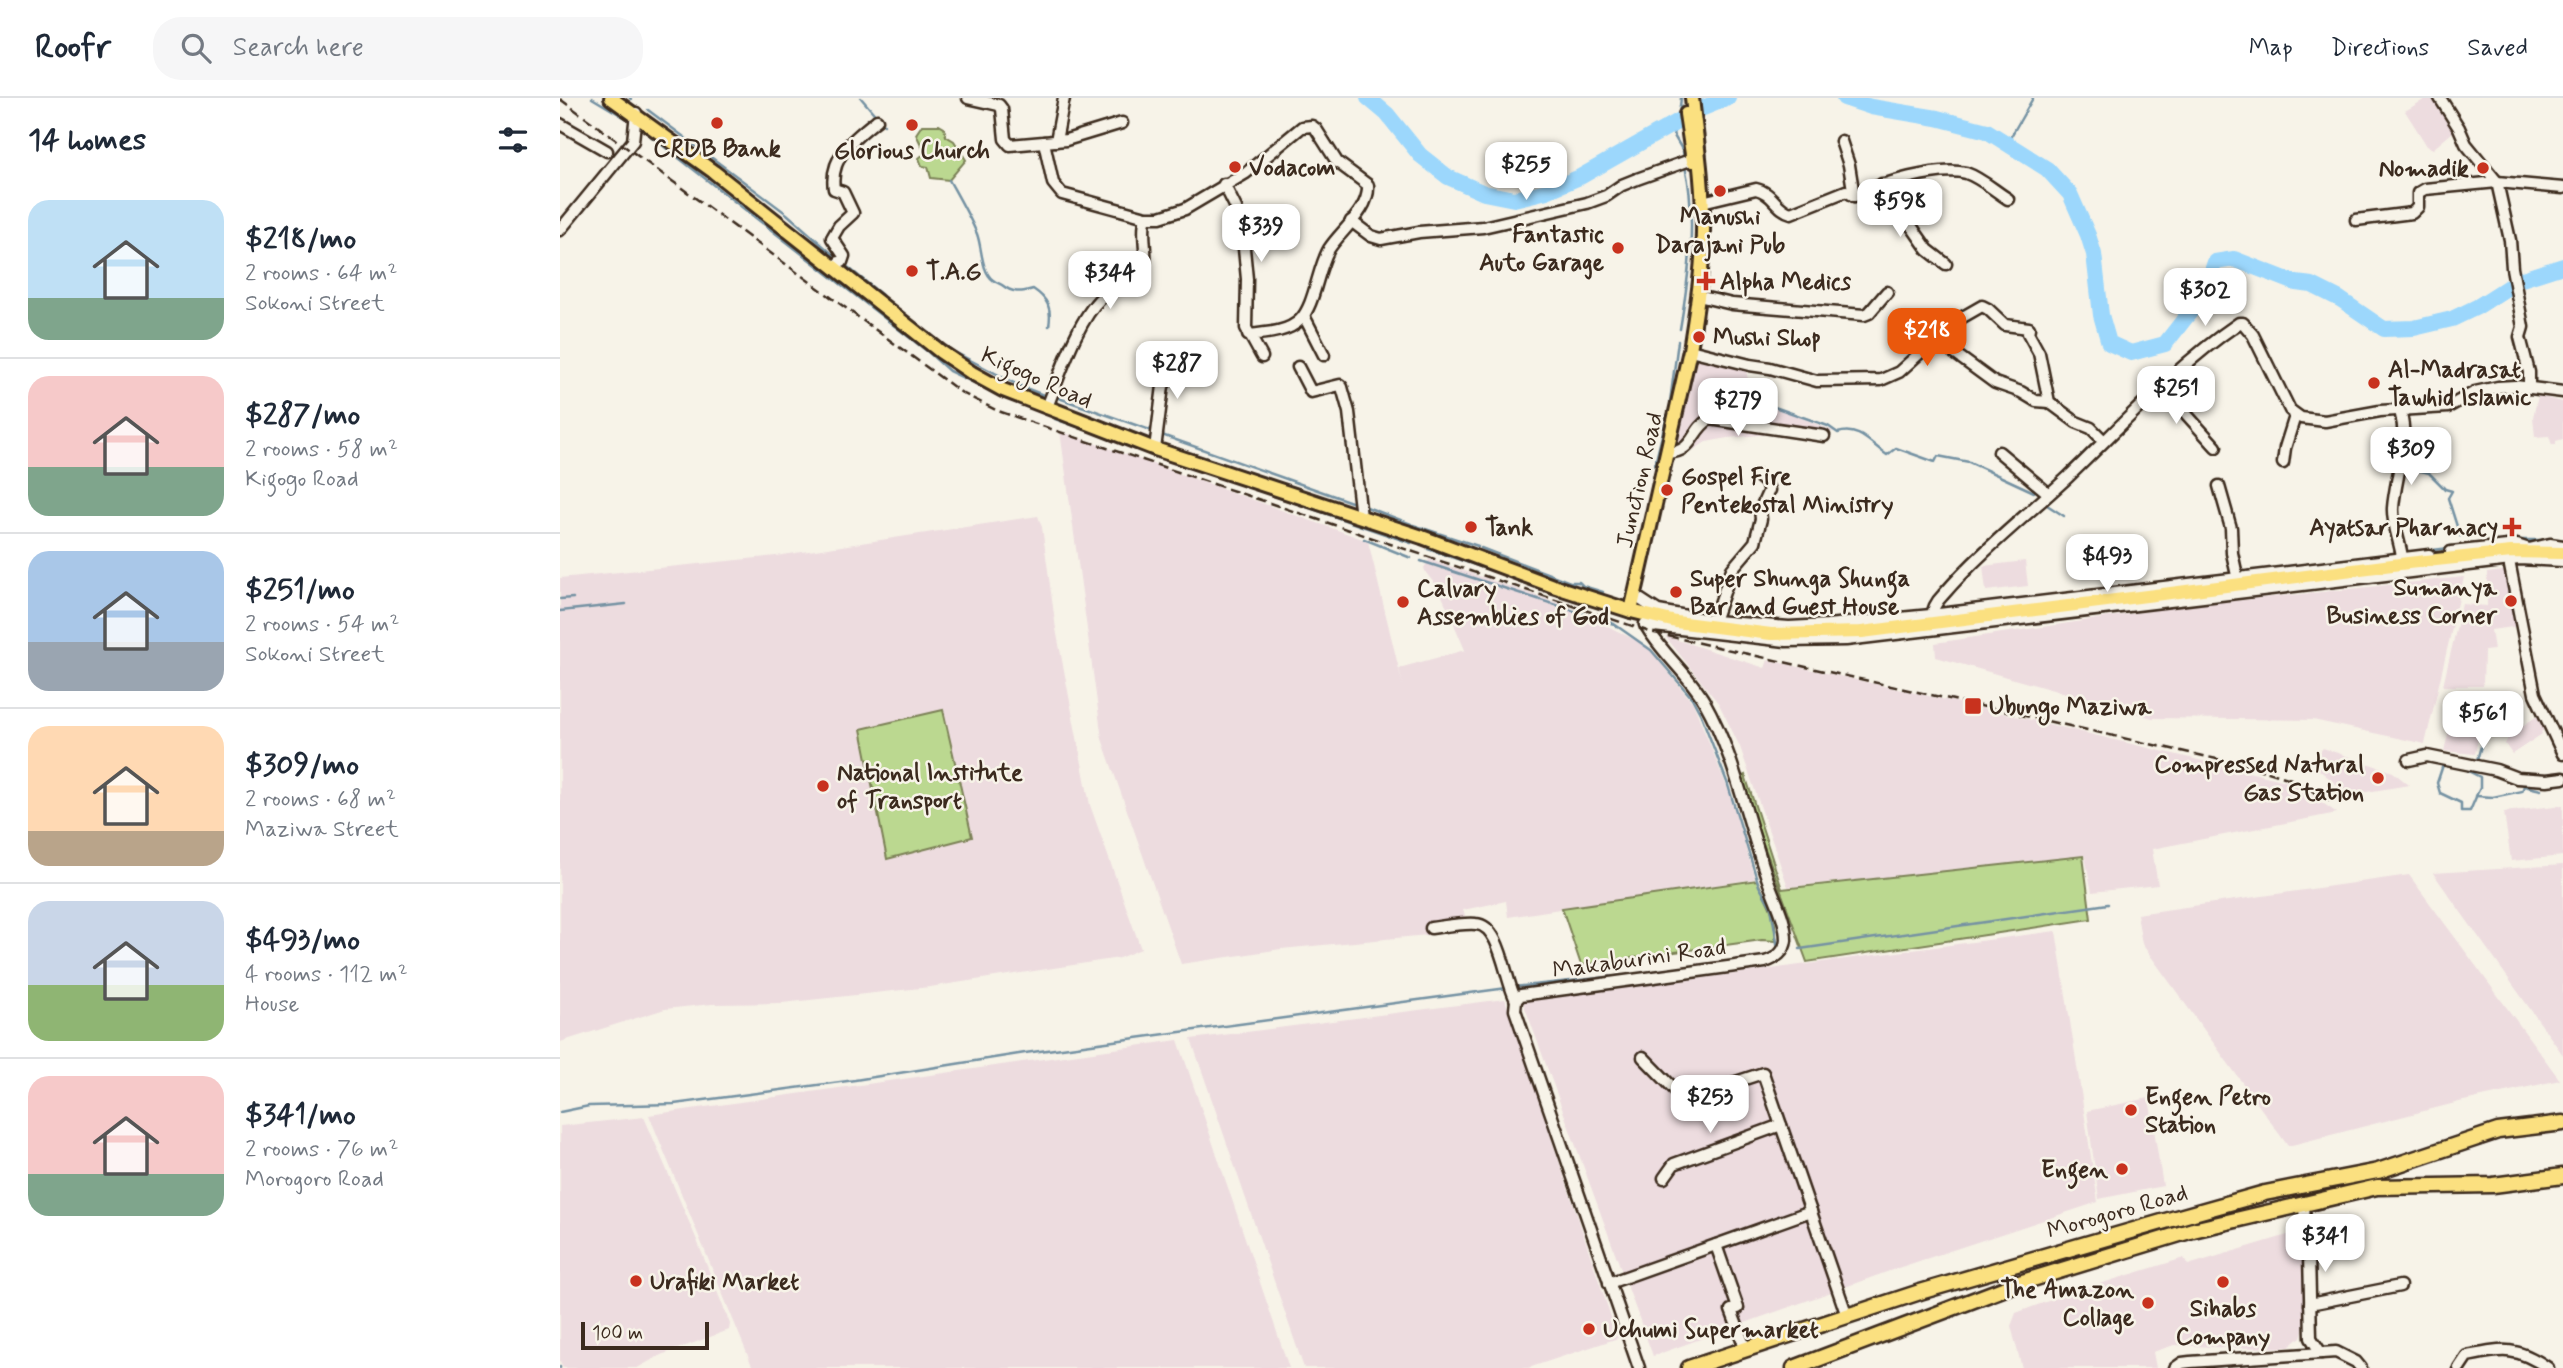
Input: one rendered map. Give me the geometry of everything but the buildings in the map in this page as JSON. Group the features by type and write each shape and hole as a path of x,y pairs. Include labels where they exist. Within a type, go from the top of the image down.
{"highway":[{"name":"Morogoro Road","path":"1689,1368 1847,1316 2199,1211 2265,1194 2378,1171 2498,1131 2563,1123"},
{"name":"Morogoro Road","path":"1794,1368 2016,1284 2193,1230 2304,1202 2377,1187 2493,1185 2563,1176"}],"main road":[{"name":"Kigogo Road","path":"611,98 636,113 972,373 1003,390 1155,449 1475,556 1640,616 1784,634 1861,632 1933,619 2238,581 2511,552 2563,553"},
{"path":"1688,100 1693,143"},
{"name":"Junction Road","path":"1693,143 1693,159 1702,197"},
{"name":"Junction Road","path":"1640,616 1634,596 1690,350 1698,296 1704,230 1702,197 1693,143"}],"street":[{"path":"968,98 998,101 1002,109 1006,142 1010,145 1080,137 1122,123"},
{"path":"1056,141 1064,98"},
{"path":"2440,98 2466,144 2497,182 2510,240 2512,268 2523,327 2520,337 2529,372 2529,388"},
{"path":"560,230 633,141 636,113"},
{"path":"836,267 844,256 832,238 839,226 853,213 843,192 834,189 833,170 848,145 877,120"},
{"path":"560,124 607,150"},
{"path":"1044,142 1050,173 1058,192 1146,217 1160,217 1185,209 1263,160 1302,127 1312,126 1337,162 1368,185 1364,205 1337,237 1325,258 1304,316 1289,327 1248,335"},
{"path":"1841,141 1849,165 1854,196"},
{"path":"1351,221 1371,236 1381,239 1419,232 1483,227 1606,196 1622,185 1693,159"},
{"path":"1854,196 1882,184 1957,172 1976,178 2008,199"},
{"path":"2356,220 2412,213 2417,207 2418,192 2426,189 2497,182 2563,188"},
{"path":"1224,184 1242,228 1247,279 1244,322 1248,335 1262,357"},
{"path":"1882,184 1928,250 1946,264"},
{"path":"1702,197 1763,190 1789,213 1846,191 1854,196"},
{"path":"1046,407 1079,329 1101,298 1132,280 1142,270 1145,262 1143,238 1146,217"},
{"path":"1698,296 1732,304 1864,315 1869,313 1886,292"},
{"path":"1690,350 1828,383 1889,378 1954,322 1982,306 1989,309 2005,325 2029,328 2028,333 2039,353 2049,402"},
{"path":"1304,316 1324,355"},
{"path":"1933,619 1942,596 1984,551 2049,494 2165,383 2213,341 2239,323 2243,323 2253,335 2295,416 2325,421 2380,411 2448,407 2474,392 2498,387 2563,391"},
{"path":"1935,339 1995,383 2036,401 2049,402 2076,422 2091,428 2104,441"},
{"path":"1155,449 1163,386 1172,372 1206,357"},
{"path":"1298,368 1311,392 1333,386 1342,387 1349,412 1361,517"},
{"path":"2165,383 2187,415 2216,447"},
{"path":"2402,557 2393,513 2401,451 2401,415 2405,410"},
{"path":"2283,463 2295,416"},
{"path":"1667,453 1684,450 1695,436 1698,427 1710,419 1824,436"},
{"path":"1999,452 2049,494"},
{"path":"1634,596 1658,611 1713,625 1732,569 1755,542 1760,510 1769,490 1757,475"},
{"path":"2219,486 2231,528 2232,553 2238,581 2402,557 2517,545 2529,549 2550,544 2563,546"},
{"path":"2509,561 2535,694 2563,754"},
{"path":"1640,616 1786,641 1846,640 2509,561 2563,561"},
{"name":"Makaburini Road","path":"1516,1000 1521,995 1768,962 1784,948 1786,941 1781,909 1769,884 1722,740 1703,699 1640,616"},
{"path":"2409,760 2427,756 2496,769 2517,778 2563,778"},
{"path":"1431,928 1476,923 1485,926 1497,942 1509,988 1516,1000 1514,1007 1639,1368"},
{"path":"1643,1057 1684,1099 1763,1073 1847,1316"},
{"path":"1664,1178 1674,1164 1781,1125"},
{"path":"2304,1202 2311,1338 2321,1353"},
{"path":"1609,1283 1811,1211"},
{"path":"1716,1245 1738,1308 1731,1310 1746,1350"},
{"path":"2310,1304 2400,1286"},
{"path":"2459,1368 2468,1356 2503,1350 2528,1355 2548,1368"},
{"path":"2175,1368 2190,1362 2336,1352 2356,1362 2361,1368"}],"shaded area":[{"path":"2427,98 2433,98 2453,132 2433,149 2427,146 2405,111"},
{"path":"1694,354 1745,367 1753,398 1836,432 1802,431 1728,438 1706,442 1685,455 1676,452 1672,443"},
{"path":"2538,396 2563,402 2563,439 2556,441 2556,444 2552,445 2549,436 2535,437 2533,417"},
{"path":"1060,431 1368,541 1403,686 1399,668 1465,650 1439,589 1424,568 1429,559 1570,607 1647,646 1693,703 1729,792 1755,879 1508,917 1506,901 1463,910 1465,915 1459,932 1281,949 1181,964 1102,739"},
{"name":"National Institute of Transport","path":"1038,516 1042,527 1056,629 1090,805 1141,949 1119,958 930,987 782,1003 712,1004 665,1009 560,1042 560,578 776,556"},
{"path":"2025,561 2028,586 1986,591 1983,566"},
{"name":"Sumanya Business Corner","path":"2509,570 2520,626 2491,630 2494,650 2484,651 2483,686 2443,686 2462,604 2487,606 2487,573"},
{"path":"2464,577 2425,744 2313,720 2152,718 1936,657 1935,643 2176,607"},
{"path":"1665,636 1765,668 1768,660 2282,780 2301,788 2337,813 2152,849 2158,885 2092,892 2085,857 1788,887 1740,747 1719,704"},
{"path":"2453,714 2482,717 2475,754 2444,751"},
{"path":"2539,715 2547,728 2512,754 2505,744 2510,734"},
{"name":"Compressed Natural Gas Station","path":"2323,748 2393,772 2409,785 2349,795 2311,763"},
{"path":"2563,805 2563,856 2511,861 2504,812"},
{"path":"2563,865 2563,1055 2433,873"},
{"path":"2409,875 2560,1080 2459,1102 2288,1146 2142,944 2137,914"},
{"path":"2056,931 2098,1202 1895,1269 1653,1356 1523,1002"},
{"path":"1505,999 1618,1338 1528,1368 1304,1368 1191,1039"},
{"path":"1178,1040 1289,1368 753,1368 649,1115"},
{"name":"Engen Petro Station","path":"2149,1098 2163,1186 2099,1199 2087,1111"},
{"name":"Urafiki Market","path":"644,1117 696,1238 730,1324 729,1330 661,1355 637,1368 563,1368 560,1361 560,1126"},
{"path":"2291,1234 2303,1264 2303,1331 2301,1337 2289,1347 2174,1345 2153,1352 2156,1368 2022,1368 2011,1326 2016,1313 2070,1293 2184,1258 2188,1265"}],"green space":[{"path":"922,125 939,125 944,128 946,136 954,141 966,160 949,180 931,178 928,167 922,166 919,158 925,153 916,134"},
{"path":"943,710 972,837 887,859 861,729"},
{"path":"1745,775 1782,889 2083,856 2091,919 1807,962 1739,778"},
{"path":"1757,880 1773,917 1775,941 1762,940 1581,965 1562,908"}],"waterway":[{"path":"592,98 629,120"},
{"path":"861,98 884,125"},
{"path":"1368,98 1387,114 1420,155 1448,177 1484,193 1514,199 1547,191 1580,177 1698,110 1728,98"},
{"path":"1681,98 1678,123 1673,134 1683,151 1684,159"},
{"path":"1844,98 1871,107 1937,118 1987,131 2047,169 2070,194 2088,235 2094,254 2101,315 2109,343 2131,353 2165,344 2204,294 2215,262 2234,259 2296,283 2312,285 2340,299 2384,329 2414,328 2452,319 2477,307 2519,280 2563,266"},
{"path":"2006,145 2033,98"},
{"path":"648,110 787,214 838,259"},
{"path":"639,127 949,371 998,394"},
{"path":"1680,329 1689,268 1691,226 1685,166"},
{"path":"949,180 977,234 989,276 1009,290 1020,292 1033,289 1038,293 1048,304 1049,326"},
{"path":"844,264 882,295"},
{"path":"1670,402 1678,341"},
{"path":"947,348 1018,385 1046,396"},
{"path":"1738,389 1755,400 1828,426 1838,433 1845,431 1858,434 1887,455 1896,448 1935,462 1938,456 1969,462 2034,492"},
{"path":"1053,396 1150,430"},
{"path":"1655,464 1667,415"},
{"path":"1055,419 1121,442"},
{"path":"1159,434 1357,504"},
{"path":"2409,468 2429,473 2445,489 2452,491 2448,498 2460,536"},
{"path":"1220,477 1411,543"},
{"path":"2047,505 2064,516"},
{"path":"1364,506 1411,524"},
{"path":"1413,525 1478,546"},
{"path":"1364,539 1411,558"},
{"path":"2517,540 2549,540"},
{"path":"2408,553 2466,546"},
{"path":"1481,548 1603,592"},
{"path":"1428,549 1627,617"},
{"path":"2342,560 2399,554"},
{"path":"1421,561 1614,624 1651,650 1692,698 1701,715 1727,782 1759,886 1771,907 1778,949"},
{"path":"2240,573 2279,568"},
{"path":"1937,609 2228,574"},
{"path":"560,599 573,598"},
{"path":"560,611 626,604"},
{"path":"1776,621 1798,622"},
{"path":"2477,760 2487,725 2483,711"},
{"path":"2444,762 2437,783 2440,793 2461,803 2461,811 2470,811 2476,797"},
{"path":"2471,768 2468,771 2480,777 2480,788 2476,796 2493,797 2522,791 2524,786 2541,790"},
{"path":"1800,949 2108,904"},
{"path":"1514,987 1646,973"},
{"path":"560,1112 589,1106 674,1104 855,1080 1025,1053 1507,988"}],"railway":[{"path":"560,99 962,393 998,411 1650,632 2248,766 2291,779 2330,801"}],"place":[{"name":"CRDB Bank","path":"717,123"},
{"name":"Glorious Church","path":"912,125"},
{"name":"Vodacom","path":"1235,167"},
{"name":"Nomadik","path":"2483,168"},
{"name":"Manushi Darajani Pub","path":"1720,191"},
{"name":"Fantastic Auto Garage","path":"1618,248"},
{"name":"T.A.G","path":"912,271"},
{"name":"Alpha Medics","path":"1706,281"},
{"name":"Mushi Shop","path":"1699,337"},
{"name":"Al-Madrasat Tawhid Islamic","path":"2374,383"},
{"name":"Gospel Fire Pentekostal Ministry","path":"1667,490"},
{"name":"Tank","path":"1471,527"},
{"name":"Ayatsar Pharmacy","path":"2512,527"},
{"name":"Super Shunga Shunga Bar and Guest House","path":"1676,592"},
{"name":"Sumanya Business Corner","path":"2511,601"},
{"name":"Calvary Assemblies of God","path":"1403,602"},
{"name":"Ubungo Maziwa","path":"1973,706"},
{"name":"Compressed Natural Gas Station","path":"2378,778"},
{"name":"National Institute of Transport","path":"823,786"},
{"name":"Engen Petro Station","path":"2131,1110"},
{"name":"Engen","path":"2122,1169"},
{"name":"Urafiki Market","path":"636,1281"},
{"name":"Sihabs Company","path":"2223,1282"},
{"name":"The Amazon Collage","path":"2148,1303"},
{"name":"Uchumi Supermarket","path":"1589,1329"}]}
